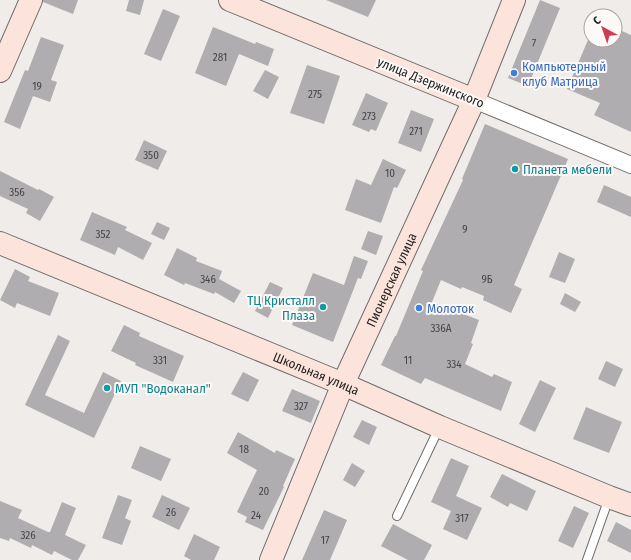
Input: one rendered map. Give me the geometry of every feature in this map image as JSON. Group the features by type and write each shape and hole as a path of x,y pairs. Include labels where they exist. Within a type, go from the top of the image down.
{"street":[{"path":"0,71 31,0"},
{"name":"улица Дзержинского","path":"230,0 631,165"},
{"name":"Пионерская улица","path":"271,560 343,384 474,100 514,0"},
{"name":"Школьная улица","path":"0,243 343,384 440,427 631,505"}],"lane":[{"path":"397,516 440,427"},
{"path":"588,560 609,497"}],"building":[{"path":"43,0 78,0 73,14 43,2"},
{"path":"129,0 144,0 140,15 126,11"},
{"path":"326,0 376,0 368,17"},
{"path":"540,0 560,8 528,86 508,78"},
{"path":"163,9 180,16 161,61 144,54"},
{"path":"213,27 255,44 256,42 274,49 268,66 239,54 226,86 195,73"},
{"path":"623,32 631,35 631,132 594,115 600,103 567,89 585,48 623,48"},
{"path":"41,37 64,45 51,80 57,82 50,102 33,96 20,129 4,122 25,70 28,71"},
{"path":"307,65 340,76 324,124 290,113"},
{"path":"265,70 279,77 268,99 253,91"},
{"path":"366,93 388,103 376,131 371,129 369,132 352,125"},
{"path":"411,110 434,119 421,152 398,143"},
{"path":"485,124 568,159 514,285 522,289 511,313 483,300 484,296 462,287 461,289 441,280 432,302 479,320 471,343 473,344 465,364 492,377 494,374 512,382 501,411 425,378 421,384 381,365 396,336 423,271 421,270 463,180 462,179"},
{"path":"144,140 167,151 158,170 135,160"},
{"path":"383,159 406,170 397,188 394,187 381,223 345,210 356,179 371,185"},
{"path":"0,171 54,197 40,221 26,213 28,209 0,196"},
{"path":"604,185 631,197 631,217 597,202"},
{"path":"92,212 127,227 125,230 152,243 143,260 118,247 115,255 80,240"},
{"path":"157,222 170,228 164,240 151,234"},
{"path":"368,231 383,236 376,255 361,249"},
{"path":"177,248 197,258 196,261 222,271 219,279 241,291 234,303 215,292 214,294 185,283 184,285 164,275"},
{"path":"559,252 575,259 565,283 549,277"},
{"name":"ТЦ Кристалл Плаза","path":"354,256 368,261 361,279 358,278 333,342 292,325 313,273 344,285"},
{"path":"15,269 30,277 28,281 59,293 50,316 17,303 15,308 0,300"},
{"path":"270,282 283,288 268,318 255,311"},
{"path":"565,293 581,302 575,312 560,304"},
{"path":"124,325 140,333 139,336 184,356 173,382 135,365 136,363 111,351"},
{"name":"МУП \"Водоканал\"","path":"58,335 70,341 45,395 84,413 103,372 121,381 94,438 25,405"},
{"path":"606,361 623,369 615,387 598,379"},
{"path":"243,372 259,380 248,402 231,394"},
{"path":"540,380 556,388 535,432 519,424"},
{"path":"292,389 320,401 311,423 282,411"},
{"path":"586,407 622,422 609,453 573,439"},
{"path":"362,420 377,427 369,445 353,437"},
{"path":"238,432 275,453 276,450 295,459 283,486 284,487 263,530 245,522 247,517 237,512 257,470 227,453"},
{"path":"140,446 171,459 161,481 131,468"},
{"path":"451,458 469,466 456,496 482,508 467,540 443,529 451,511 431,502"},
{"path":"352,463 365,471 355,487 343,480"},
{"path":"502,474 536,491 527,511 510,503 508,507 490,497"},
{"path":"118,495 132,500 125,518 131,521 122,545 102,538"},
{"path":"162,495 190,508 179,530 152,517"},
{"path":"0,501 22,510 18,518 48,532 50,532 62,502 76,508 65,535 86,545 78,560 72,560 54,551 52,555 32,545 31,548 10,538 9,541 0,538"},
{"path":"574,506 589,513 573,548 558,541"},
{"path":"324,510 347,520 330,560 302,560"},
{"path":"616,522 631,530 631,553 607,541"},
{"path":"393,524 432,545 424,560 408,560 381,546"},
{"path":"194,534 220,547 214,560 191,560 184,556"}],"place":[{"name":"Компьютерный клуб Матрица","path":"514,73"},
{"name":"Планета мебели","path":"515,169"},
{"name":"ТЦ Кристалл Плаза","path":"323,307"},
{"name":"Молоток","path":"419,308"},
{"name":"МУП \"Водоканал\"","path":"107,388"}]}
